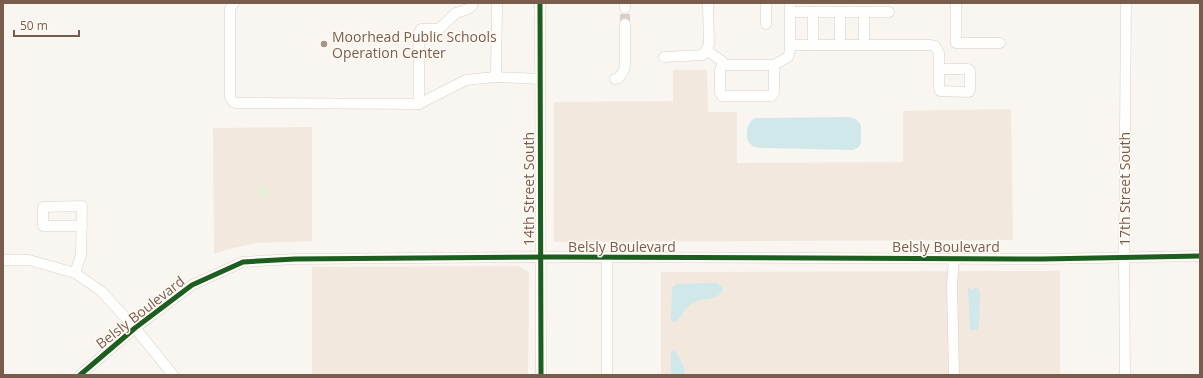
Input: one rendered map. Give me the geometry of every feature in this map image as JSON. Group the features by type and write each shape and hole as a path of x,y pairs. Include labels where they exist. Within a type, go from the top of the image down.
{"street":[{"path":"234,3 230,9 230,97 233,102 419,104 466,80 496,77 540,79"},
{"path":"419,104 419,33 421,29 439,29 456,13 472,6 472,3"},
{"path":"496,77 497,3"},
{"name":"14th Street South","path":"540,3 541,375"},
{"path":"664,57 703,55 709,45 708,3"},
{"path":"766,3 766,24"},
{"path":"956,3 956,43 1000,43"},
{"name":"17th Street South","path":"1125,375 1124,256 1126,3"},
{"path":"722,65 774,65 788,57 790,51 790,7 813,12 890,12"},
{"path":"813,12 813,45"},
{"path":"840,12 840,45"},
{"path":"864,12 864,44"},
{"path":"615,79 619,78 624,70 625,24"},
{"path":"790,45 930,45 935,46 939,53 939,69"},
{"path":"706,50 722,61 720,70 720,93 722,96 772,96 774,93 774,65"},
{"path":"75,272 82,255 82,226"},
{"name":"Belsly Boulevard","path":"80,375 134,328 192,285 244,262 295,259 540,257 1043,259 1124,256 1200,256"},
{"path":"607,375 608,258"},
{"path":"954,258 952,285 954,375"},
{"path":"3,260 29,260 75,272 101,291 173,375"}],"shaded area":[{"path":"673,70 707,70 708,112 737,112 737,163 903,162 903,111 1011,109 1013,240 554,242 554,102 673,101"},
{"path":"312,127 312,241 257,243 214,254 213,128"},
{"path":"518,266 529,272 528,375 312,375 312,267"},
{"path":"1060,271 1060,375 661,375 661,272"}],"green space":[{"path":"259,186 267,186 267,199 259,199"}],"water":[{"path":"850,117 857,120 861,125 861,142 859,147 853,150 758,148 750,144 747,138 748,125 755,118"},
{"path":"717,283 723,288 718,295 693,303 686,309 676,322 671,321 672,288 677,284"},
{"path":"976,287 980,291 979,327 977,330 970,330 968,289 969,288 972,290"},
{"path":"675,350 684,367 685,375 671,375 671,351"}],"tunnel":[{"path":"625,8 625,24"}],"cycle path":[{"path":"540,3 541,375"},
{"path":"80,375 135,328 192,285 243,262 295,259 553,257 1043,259 1200,256"}],"place":[{"name":"Moorhead Public Schools Operation Center","path":"324,44"}]}
